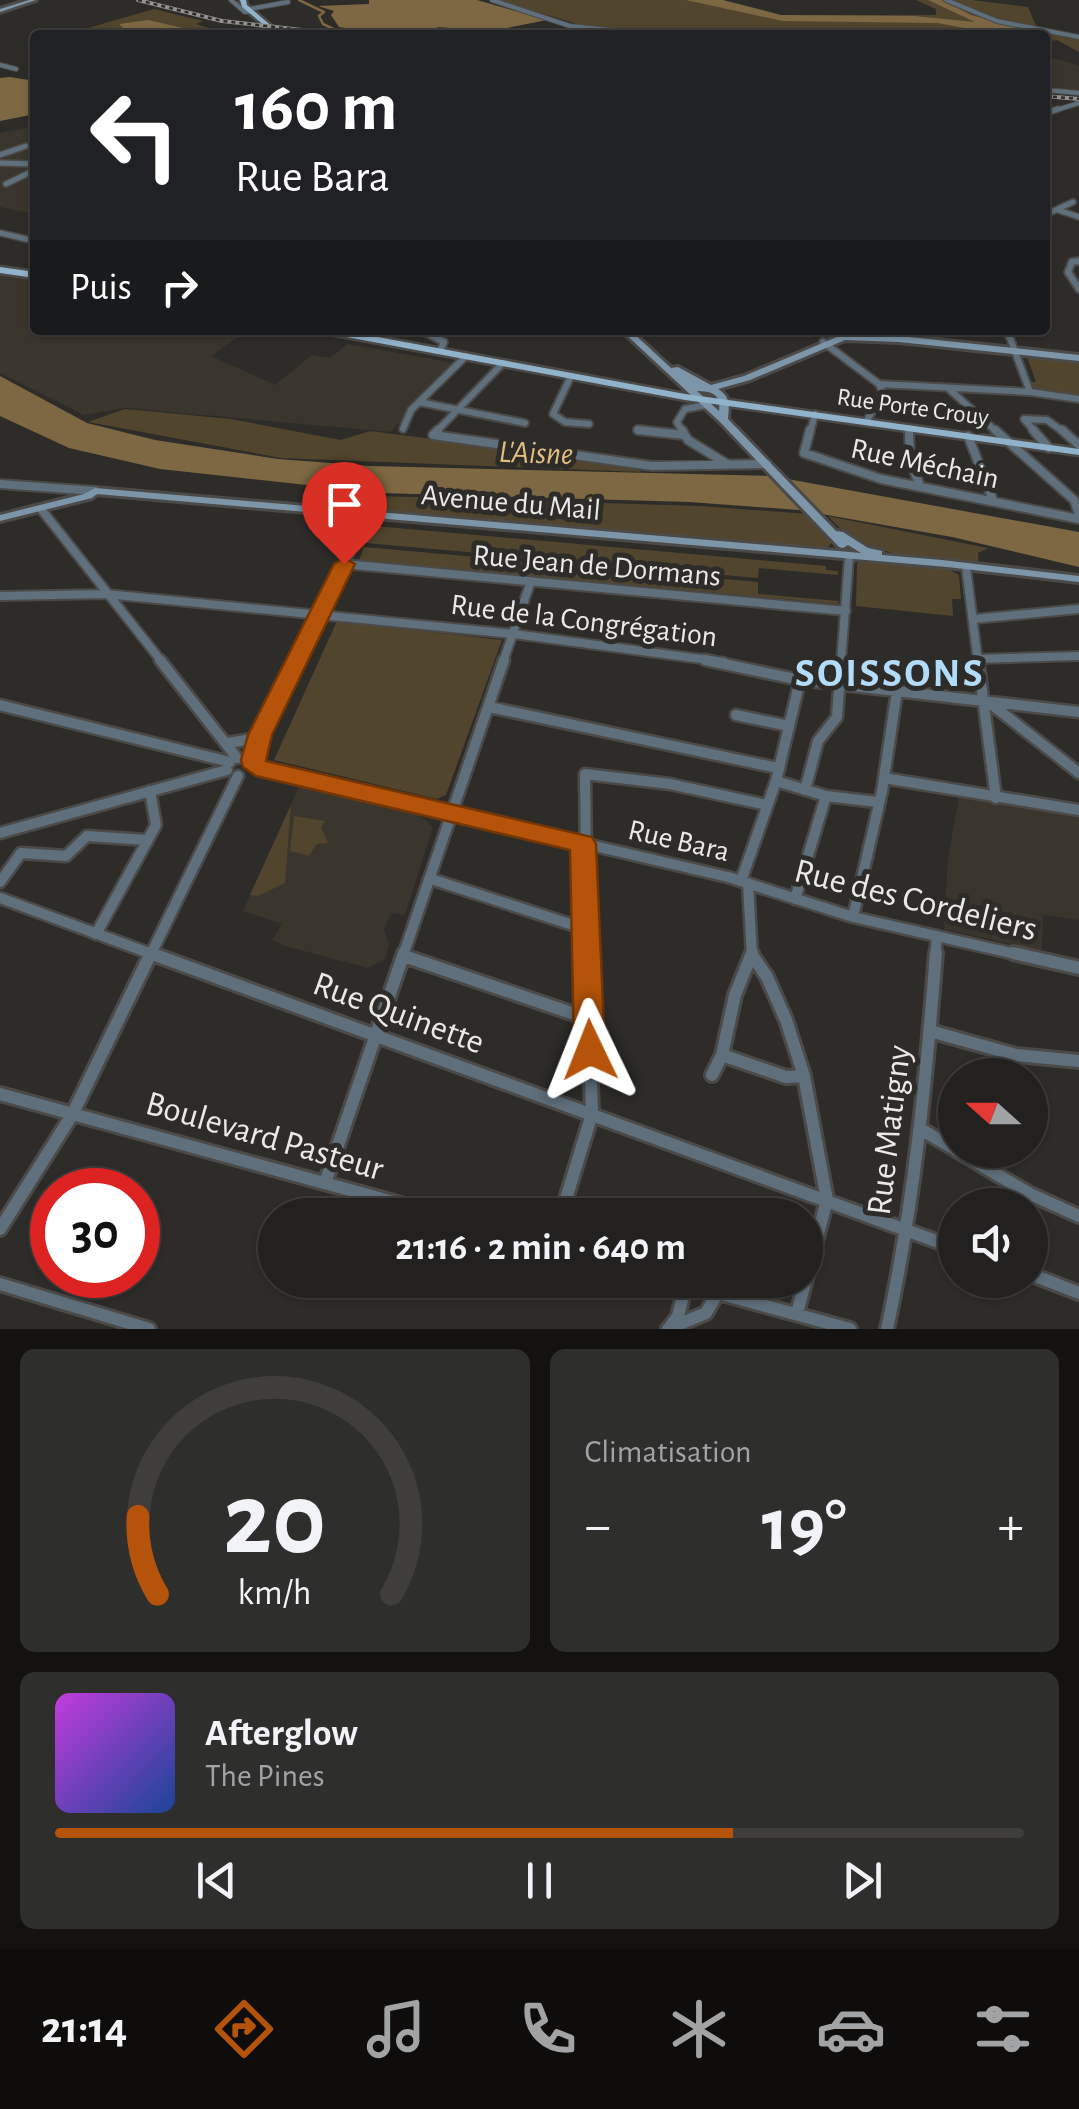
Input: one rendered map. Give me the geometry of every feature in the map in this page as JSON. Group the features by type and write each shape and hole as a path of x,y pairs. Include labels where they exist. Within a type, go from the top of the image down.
{"main road":[{"path":"0,11 34,0"},
{"path":"240,1 273,30"},
{"path":"4,271 30,275"},
{"path":"361,335 442,346 466,356 652,390 735,381"},
{"path":"630,335 723,420 851,551"},
{"path":"685,385 713,388 824,342 866,336 1079,358"},
{"path":"713,388 725,402 723,420"},
{"name":"Rue Porte Crouy","path":"652,390 702,402 741,403 1048,448 1079,446"},
{"path":"0,518 95,491"},
{"name":"Avenue du Mail","path":"95,491 851,551 1079,580"}],"street":[{"path":"492,0 570,26 609,30"},
{"path":"946,0 992,20 1043,30"},
{"path":"250,10 256,5 288,2"},
{"path":"1050,31 1079,37"},
{"path":"0,66 16,70"},
{"path":"1050,90 1079,93"},
{"path":"1050,112 1079,104"},
{"path":"1,158 26,146"},
{"path":"1,158 30,166"},
{"path":"2,185 30,170"},
{"path":"1050,212 1075,200"},
{"path":"1050,205 1078,216"},
{"path":"0,233 30,240"},
{"path":"1078,286 1068,272 1072,262 1079,265"},
{"path":"428,335 442,346"},
{"path":"442,346 443,335"},
{"path":"1009,335 1030,392"},
{"path":"824,342 878,384 883,394 866,422"},
{"path":"403,429 419,402 466,356"},
{"path":"503,363 433,435 652,466 769,466"},
{"path":"571,376 553,414 565,422 589,424"},
{"path":"878,384 1030,392 1079,399"},
{"path":"950,390 1076,500 1079,516"},
{"path":"419,402 525,423"},
{"path":"702,402 681,412 677,422 684,435 729,466"},
{"name":"Rue Méchain","path":"815,414 804,454 845,470 1079,516"},
{"path":"1048,448 1024,419 1047,418 1079,446"},
{"path":"909,428 910,460 920,486"},
{"path":"638,430 684,435"},
{"path":"968,436 992,500"},
{"name":"Avenue du Mail","path":"0,484 95,491"},
{"path":"41,509 228,742 240,764"},
{"path":"0,1229 72,1115 240,764 259,736 368,515"},
{"path":"805,790 818,741 837,718 851,551"},
{"name":"Rue Jean de Dormans","path":"344,564 846,610"},
{"path":"966,566 996,798"},
{"path":"324,1183 531,581"},
{"path":"0,596 106,594 319,615"},
{"path":"974,619 1074,609 1074,619"},
{"name":"Rue de la Congrégation","path":"319,615 514,634 729,663 800,680 1079,712"},
{"path":"976,659 1079,656"},
{"path":"712,1075 722,1055 728,1015 752,956 745,882 776,781 800,680"},
{"path":"853,917 884,778 897,691"},
{"path":"984,700 1012,717 1079,773"},
{"name":"Rue Bara","path":"0,705 745,882"},
{"path":"489,707 778,768"},
{"path":"736,715 788,726"},
{"path":"228,742 259,736"},
{"path":"0,832 240,764"},
{"path":"566,1198 592,1114 583,844 585,774 670,784 767,805"},
{"path":"884,778 1079,810"},
{"path":"776,781 826,796 877,802"},
{"path":"96,934 156,825 150,791"},
{"path":"796,899 826,796"},
{"path":"0,882 21,854 66,856 81,839 96,834 147,840"},
{"path":"431,879 586,928"},
{"name":"Rue des Cordeliers","path":"745,882 853,917 1079,968"},
{"name":"Rue Quinette","path":"0,898 938,1241"},
{"name":"Rue Matigny","path":"886,1329 908,1230 922,1130 937,936"},
{"path":"404,956 588,1019"},
{"path":"752,956 767,977 786,1020 804,1076 827,1200 797,1314"},
{"path":"930,1031 1016,1055 1079,1061"},
{"path":"722,1055 786,1077 804,1076"},
{"name":"Boulevard Pasteur","path":"0,1094 379,1198"},
{"path":"922,1130 938,1139"},
{"path":"986,1168 1079,1216"},
{"path":"1048,1281 1079,1293"},
{"path":"0,1284 149,1329"},
{"path":"668,1329 678,1316 678,1298"},
{"path":"668,1329 706,1313 715,1298"},
{"path":"733,1298 850,1329"}],"shaded area":[{"path":"369,0 477,0 547,20 497,30 437,27 442,30 360,30 339,27 331,15 334,11 318,6 369,4"},
{"path":"495,0 694,0 756,15 817,16 794,15 936,15 936,9 916,0 972,0 1028,7 1036,26 1079,38 1079,52 1057,40 1050,41 1050,30 595,29"},
{"path":"686,0 723,0 781,15 914,16 975,22 928,0 942,0 971,15 1024,30 976,30 937,23 783,21"},
{"path":"154,9 203,21 196,24 215,30 86,30"},
{"path":"148,20 191,30 120,30 124,29 119,24"},
{"path":"1050,57 1079,65 1079,93 1050,90"},
{"path":"0,78 30,80 30,115 0,121"},
{"path":"30,127 30,213 0,207 0,133"},
{"path":"0,274 30,280 30,335 241,335 211,356 275,385 312,355 330,358 348,344 455,363 391,432 125,408 84,415 0,373"},
{"path":"1023,353 1079,358 1079,397 1032,387 1030,382 1036,382 1027,357 1020,357"},
{"path":"0,376 87,423 155,440 278,459 370,466 771,476 1079,532 1079,567 952,537 799,510 689,502 380,493 160,469 69,448 0,416"},
{"path":"125,409 231,419 341,440 370,431 633,465 641,472 281,458 88,422"},
{"path":"378,496 700,506 809,514 833,541 827,549 811,550 370,512"},
{"path":"828,516 988,548 978,553 978,563 897,554 860,541"},
{"path":"374,526 826,566 826,570 838,571 838,575 759,568 758,578 366,543"},
{"path":"364,547 758,582 758,594 838,604 556,578 555,582 359,560"},
{"path":"857,563 948,569 959,575 961,599 952,599 953,616 856,606"},
{"path":"337,621 502,640 446,795 437,799 274,760"},
{"path":"299,786 416,813 433,827 405,915 391,913 384,929 389,946 385,959 368,968 285,946 272,940 282,924 243,911"},
{"path":"959,797 1079,815 1079,920 1043,915 1042,951 944,929 948,858"},
{"path":"291,805 285,883 258,896 250,895"},
{"path":"294,816 325,821 321,827 328,843 317,844 309,856 290,851"}],"waterway":[{"path":"299,0 324,12 319,16 323,24 336,30"}],"railway":[{"path":"138,0 222,21 302,30"},
{"path":"1050,96 1079,99"}],"district":[{"name":"SOISSONS","path":"890,672"}],"route":[{"path":"344,564 260,735 253,760 256,767 583,844 590,1050"}],"water label":[{"name":"L'Aisne","path":"536,452"}]}
